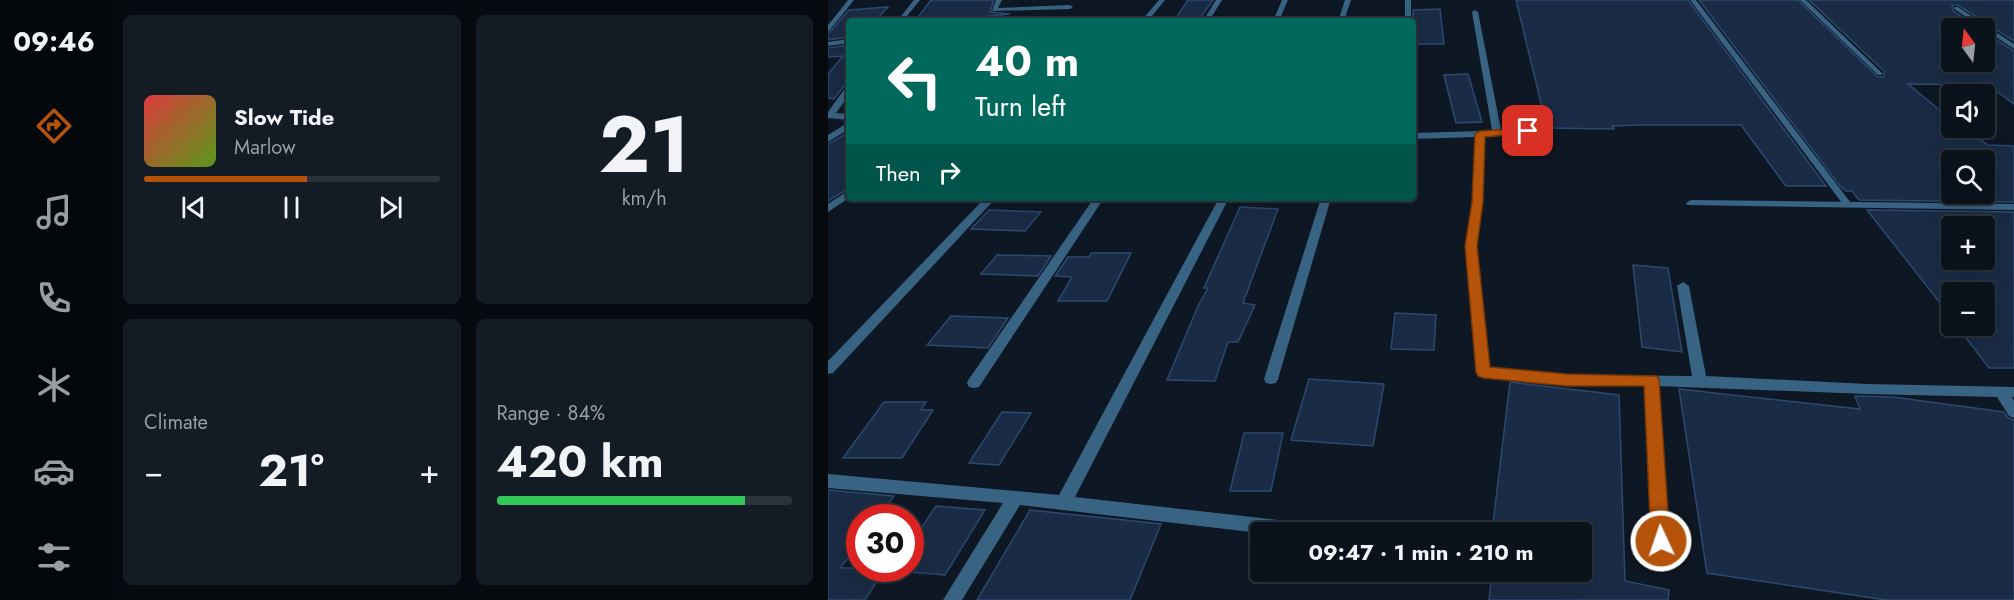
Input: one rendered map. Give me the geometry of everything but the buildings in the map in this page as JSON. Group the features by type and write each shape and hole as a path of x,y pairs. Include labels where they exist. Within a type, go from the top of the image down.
{"street":[{"path":"902,18 916,0"},
{"path":"999,0 994,10 1070,7"},
{"path":"1147,18 1162,0"},
{"path":"1208,18 1219,0"},
{"path":"1277,18 1285,0"},
{"path":"1342,18 1348,0"},
{"path":"1408,0 1408,18"},
{"path":"828,30 844,9"},
{"path":"1000,18 1004,10"},
{"path":"1475,12 1497,133"},
{"path":"828,44 846,41"},
{"path":"829,115 846,93"},
{"path":"829,115 846,117"},
{"path":"828,139 846,127"},
{"path":"1416,136 1528,131"},
{"path":"1480,134 1477,202 1471,246 1483,372 1567,380 1700,381 1867,389 2007,392 2014,412"},
{"path":"828,209 846,195"},
{"path":"828,369 988,201"},
{"path":"974,383 1098,201"},
{"path":"1063,503 1222,201"},
{"path":"1270,379 1325,201"},
{"path":"1690,203 2014,207"},
{"path":"1683,286 1700,381"},
{"path":"1652,380 1662,564"},
{"path":"828,481 1016,497 1250,525"},
{"path":"952,600 1016,497"}],"lane":[{"path":"844,9 851,0"},
{"path":"1693,0 1848,205"},
{"path":"1803,0 1881,74"},
{"path":"1956,8 2014,47"}],"route":[{"path":"1528,131 1480,134 1477,202 1471,246 1483,372 1567,380 1652,380 1661,541"}]}
